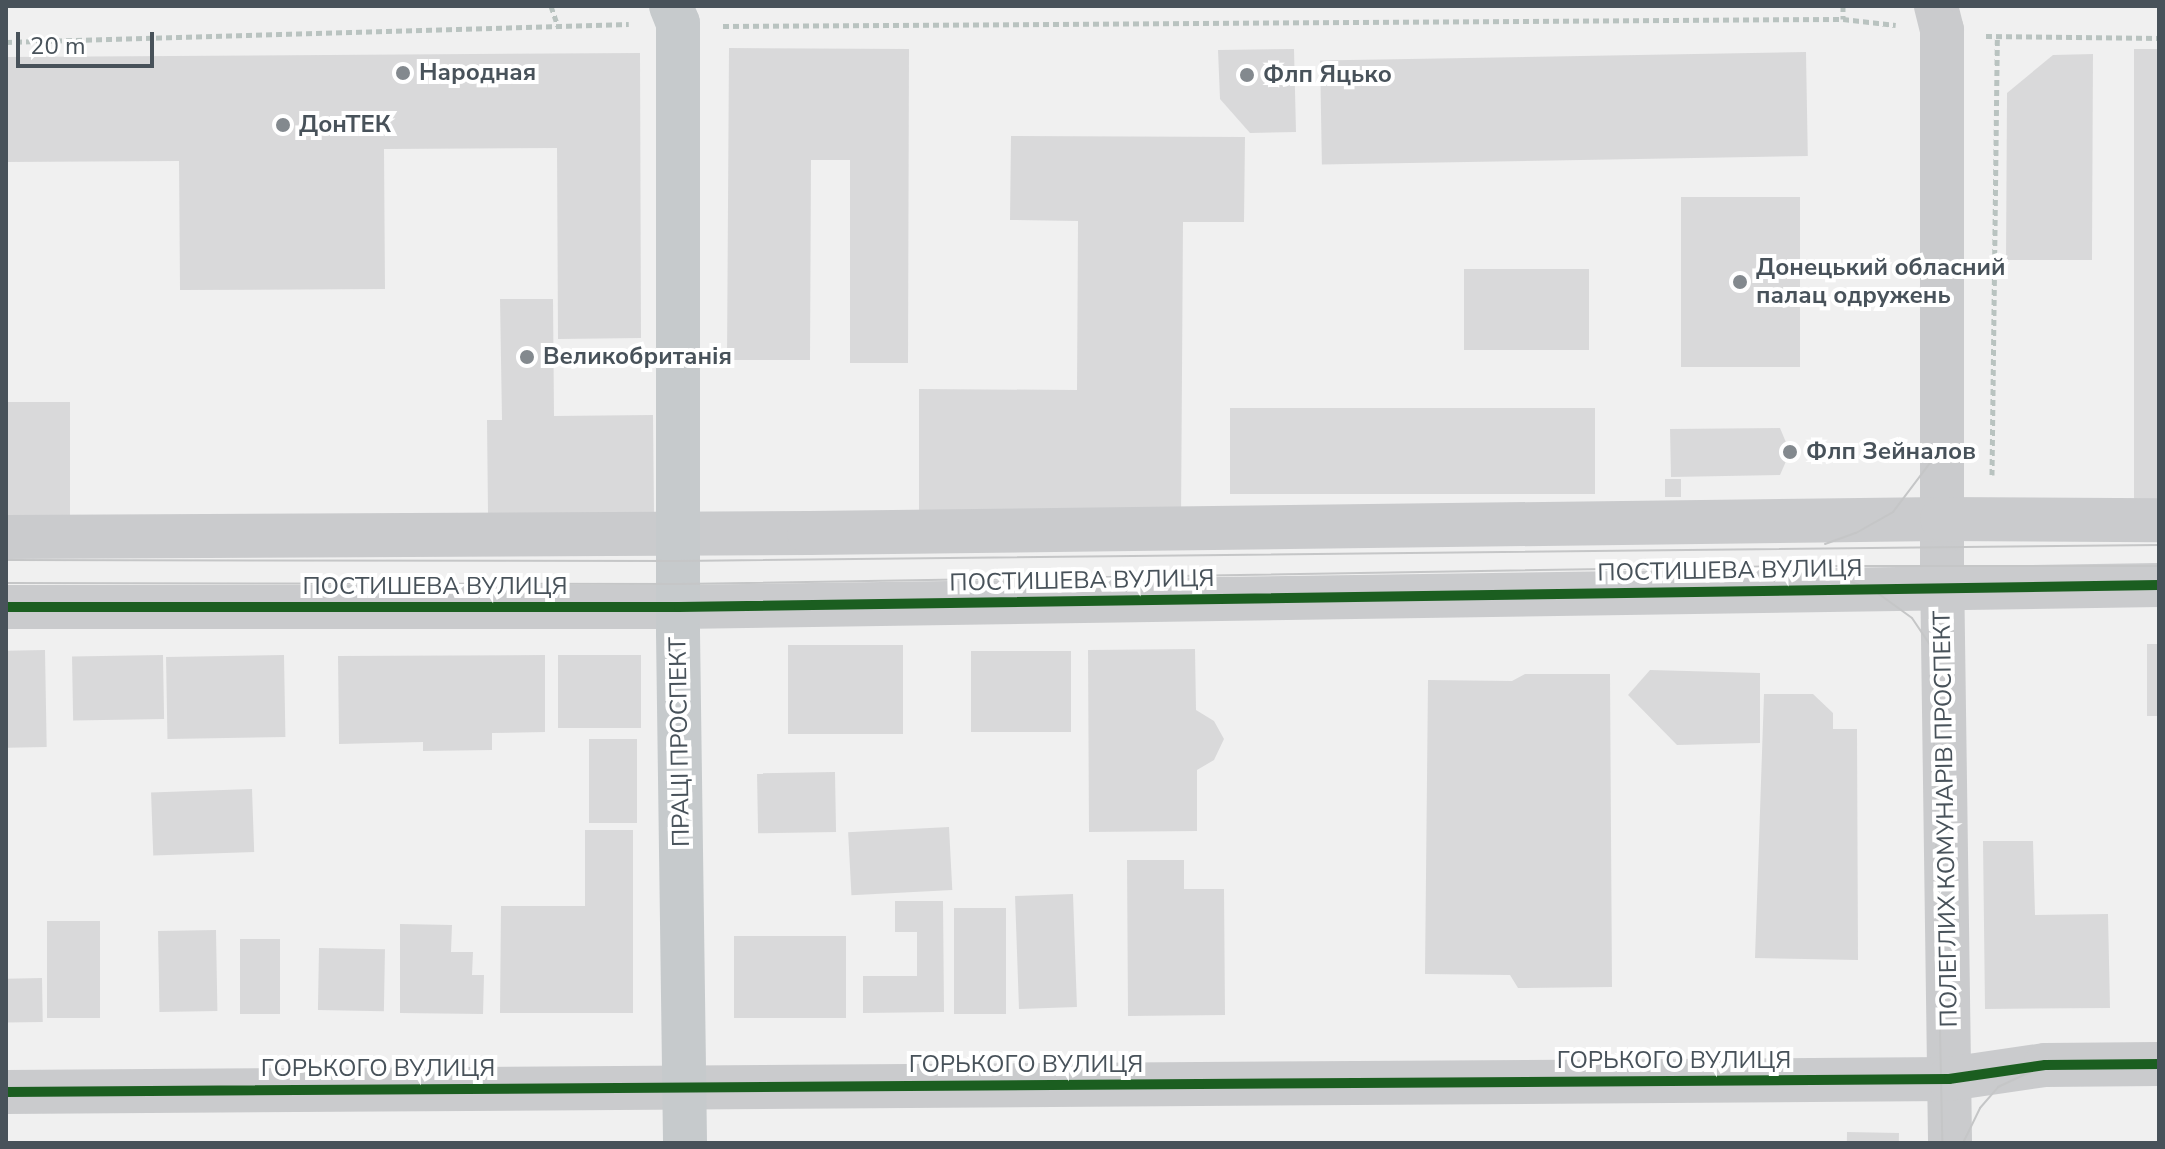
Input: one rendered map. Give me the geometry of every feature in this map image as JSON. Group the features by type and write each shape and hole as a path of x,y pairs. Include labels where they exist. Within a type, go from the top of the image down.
{"main road":[{"name":"ПРАЦІ ПРОСПЕКТ","path":"674,14 685,1143"}],"street":[{"name":"ПОЛЕГЛИХ КОМУНАРІВ ПРОСПЕКТ","path":"1939,18 1950,1143"},
{"name":"ПОСТИШЕВА ВУЛИЦЯ","path":"6,607 679,607 1942,552 2159,520"},
{"name":"ПОСТИШЕВА ВУЛИЦЯ","path":"6,537 680,534 1942,552 2159,585"},
{"name":"ГОРЬКОГО ВУЛИЦЯ","path":"6,1092 1949,1079 2045,1065 2159,1064"}],"path":[{"path":"551,6 558,26"},
{"path":"1843,6 1843,19"},
{"path":"6,42 558,26 674,14 741,27 1939,18 1997,38 2159,38"}],"building":[{"path":"729,48 909,49 908,363 850,363 850,160 811,160 810,360 727,360"},
{"path":"1294,49 1296,132 1250,133 1220,99 1218,50"},
{"path":"2134,49 2159,49 2159,509 2134,509"},
{"path":"1806,52 1808,156 1322,164 1320,60"},
{"path":"640,53 641,338 558,339 557,148 384,149 385,289 180,290 179,161 6,162 6,57"},
{"path":"2093,54 2092,260 2006,260 2007,93 2053,55"},
{"path":"1011,136 1245,137 1244,222 1183,222 1181,523 919,522 919,389 1077,390 1078,221 1010,220"},
{"name":"Донецький обласний палац одружень","path":"1681,197 1800,197 1800,367 1681,367"},
{"path":"1464,269 1589,269 1589,350 1464,350"},
{"name":"Великобританія","path":"500,299 553,299 554,416 653,415 654,513 488,514 487,420 502,420"},
{"path":"6,402 70,402 70,533 6,533"},
{"path":"1230,408 1595,408 1595,494 1230,494"},
{"path":"1780,428 1790,452 1780,475 1671,477 1670,429"},
{"path":"1665,479 1681,479 1681,497 1665,497"},
{"path":"2147,644 2159,644 2159,716 2147,716"},
{"path":"788,645 903,645 903,734 788,734"},
{"path":"1195,649 1196,710 1214,721 1224,739 1214,760 1197,770 1197,831 1089,832 1088,650"},
{"path":"45,650 47,747 8,748 6,651"},
{"path":"971,651 1071,651 1071,732 971,732"},
{"path":"163,655 164,719 73,721 72,657"},
{"path":"284,655 285,737 167,739 166,657"},
{"path":"545,655 545,732 492,733 492,750 423,751 423,742 339,744 338,656"},
{"path":"558,655 641,655 641,728 558,728"},
{"path":"1650,670 1760,673 1760,743 1677,745 1628,695"},
{"path":"1525,674 1610,674 1612,987 1518,988 1510,975 1425,974 1428,680 1512,681"},
{"path":"1764,694 1813,694 1833,713 1833,729 1857,729 1858,960 1755,958"},
{"path":"589,739 637,739 637,823 589,823"},
{"path":"835,772 836,832 758,833 757,773"},
{"path":"252,789 254,852 153,855 151,793"},
{"path":"949,827 952,890 851,895 848,832"},
{"path":"585,830 633,830 633,1013 500,1013 501,906 585,906"},
{"path":"1983,841 2033,841 2035,915 2108,914 2110,1008 1985,1009"},
{"path":"1127,860 1184,860 1184,889 1224,889 1225,1015 1128,1016"},
{"path":"1073,894 1077,1007 1019,1009 1015,896"},
{"path":"895,901 943,901 944,1012 863,1013 863,976 917,976 917,932 895,932"},
{"path":"954,908 1006,908 1006,1014 954,1014"},
{"path":"47,921 100,921 100,1018 47,1018"},
{"path":"400,924 452,925 451,952 473,952 472,975 484,975 483,1014 400,1013"},
{"path":"216,930 217,1011 159,1012 158,931"},
{"path":"734,936 846,936 846,1018 734,1018"},
{"path":"240,939 280,939 280,1014 240,1014"},
{"path":"319,948 385,949 384,1011 318,1010"},
{"path":"42,978 43,1022 7,1023 6,979"},
{"path":"1847,1132 1899,1133 1899,1143 1847,1143"}],"tram line":[{"path":"1825,544 1856,533 1893,512 1942,447"},
{"path":"6,560 679,561 2159,545"},
{"path":"6,583 680,584 1794,566 2159,566"},
{"path":"1822,572 1872,589 1912,618 1932,648 1942,1143"},
{"path":"1963,1143 1980,1108 1998,1087 2045,1065"}],"cycle path":[{"path":"6,607 679,607 2159,585"},
{"path":"6,1092 1949,1079 2045,1065 2159,1064"}],"place":[{"name":"Народная","path":"403,73"},
{"name":"Флп Яцько","path":"1247,75"},
{"name":"ДонТЕК","path":"283,125"},
{"name":"Донецький обласний палац одружень","path":"1740,282"},
{"name":"Великобританія","path":"527,357"},
{"name":"Флп Зейналов","path":"1790,452"}]}
